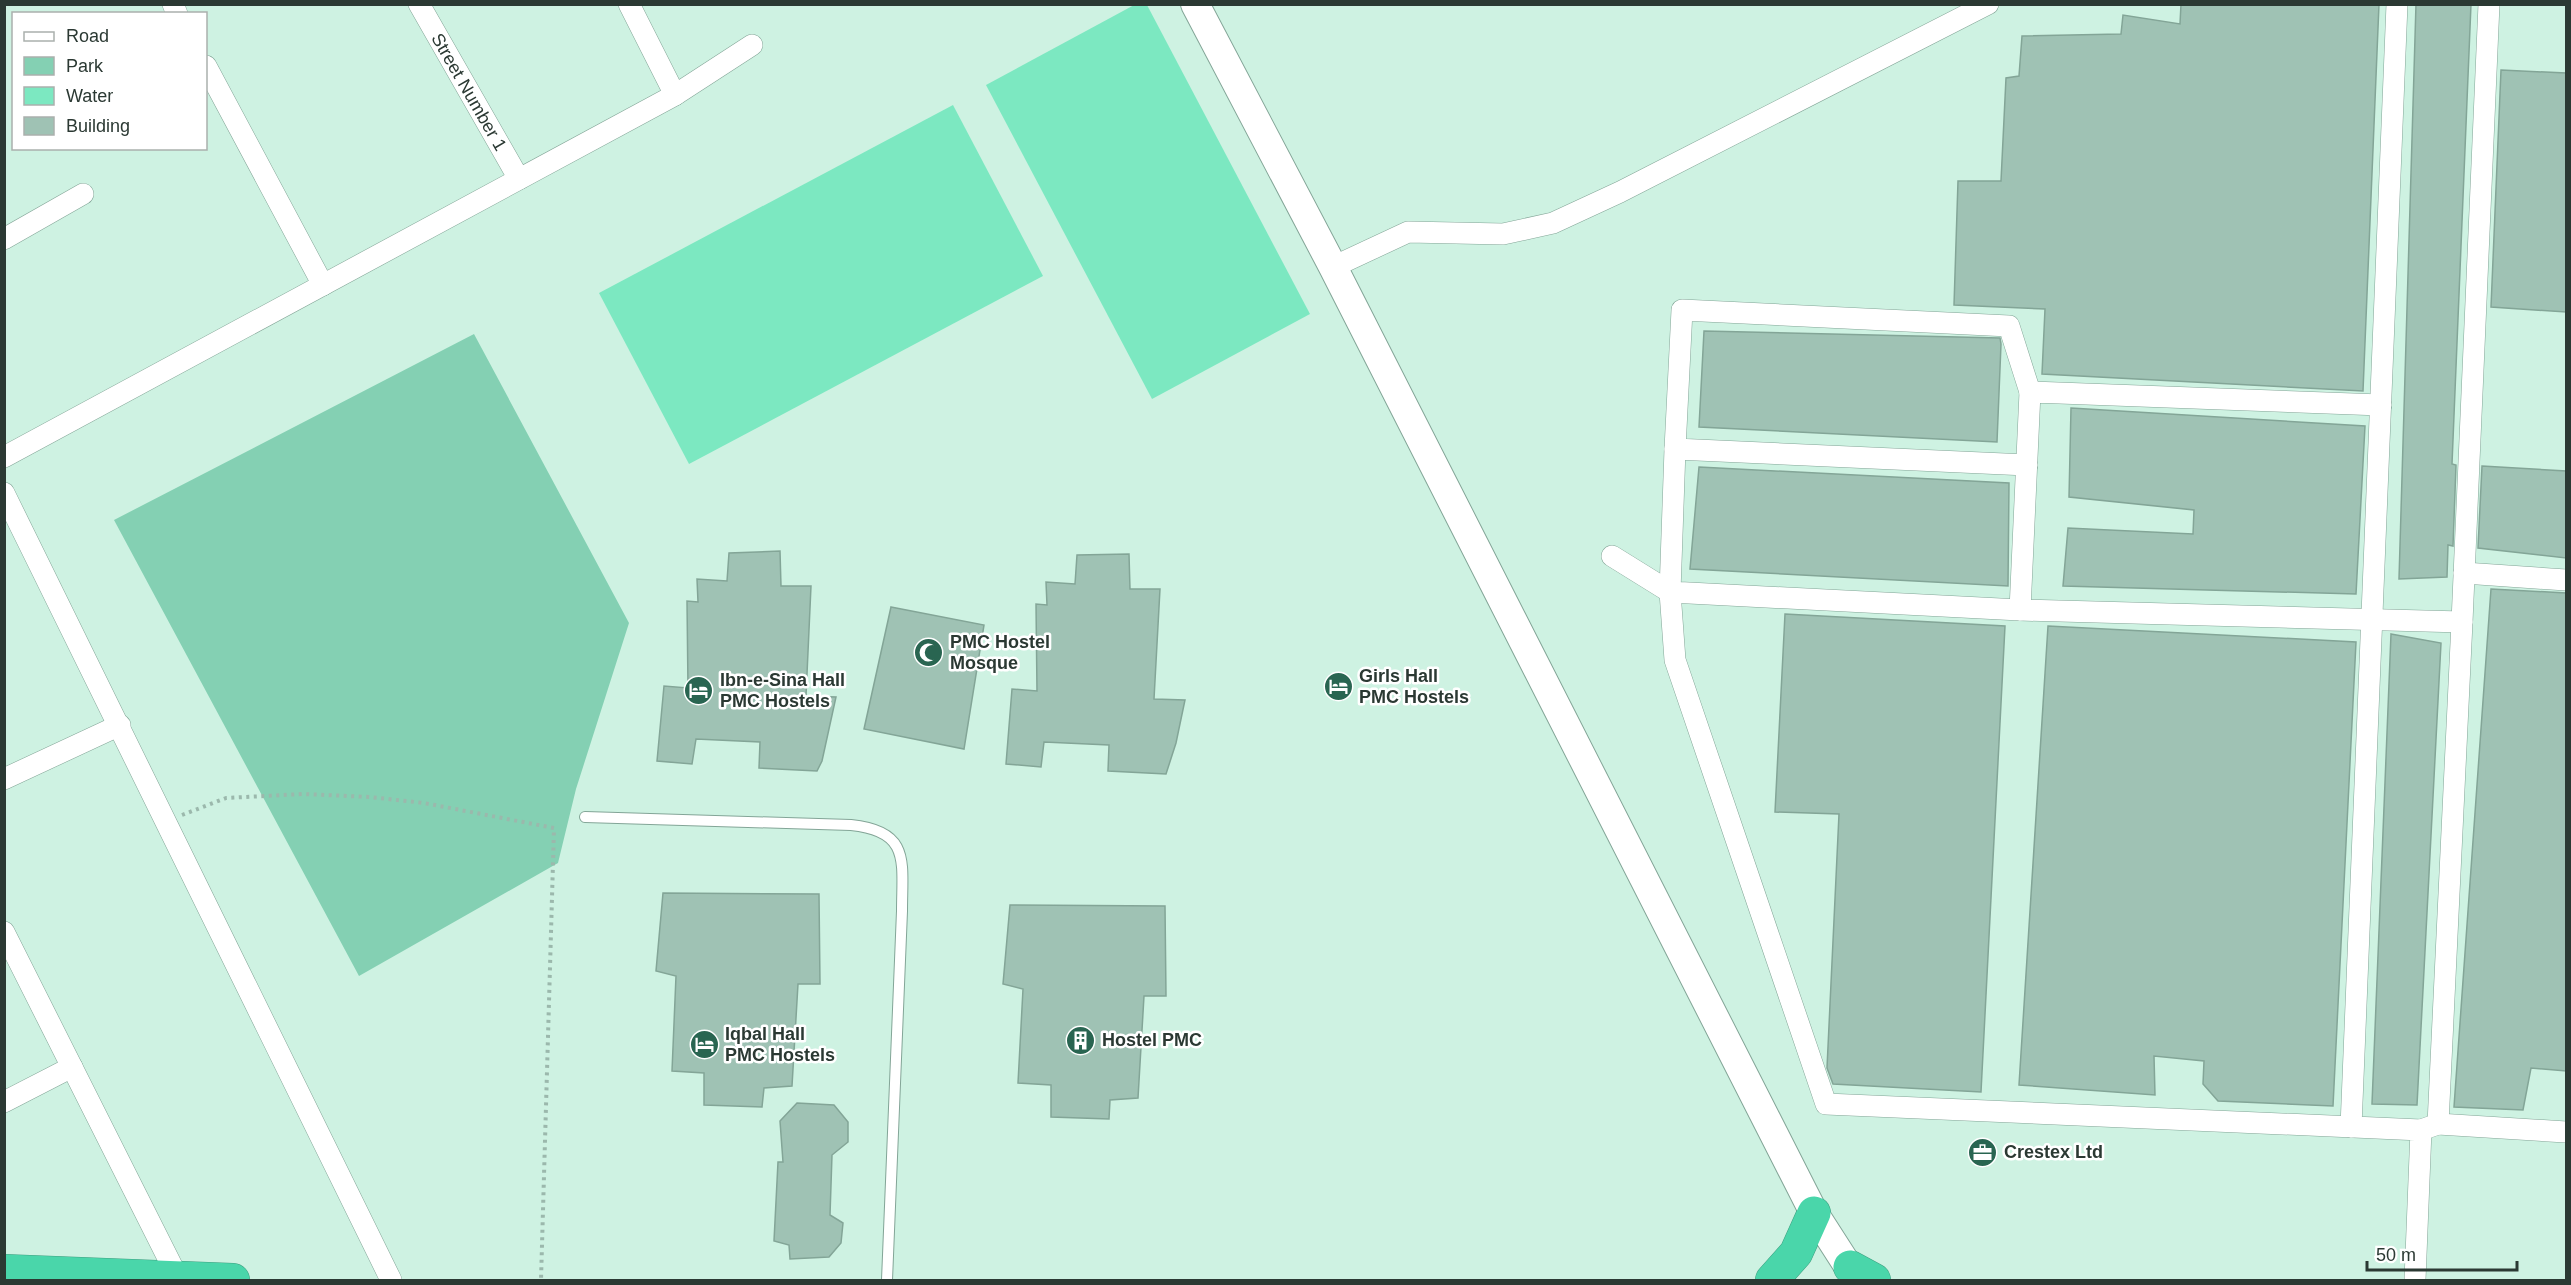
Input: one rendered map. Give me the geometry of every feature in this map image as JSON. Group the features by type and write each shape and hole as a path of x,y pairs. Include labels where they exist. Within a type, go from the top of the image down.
{"highway":[{"path":"1772,1281 1796,1253 1814,1213"},
{"path":"4,1270 232,1281"}],"street":[{"name":"Street Number 1","path":"419,4 519,179"},
{"path":"629,4 675,95"},
{"path":"1195,4 1333,267 1814,1213 1860,1276"},
{"path":"1333,267 1408,232 1503,234 1553,223 1620,192 1988,4"},
{"path":"2351,1127 2397,4"},
{"path":"2415,1281 2430,1127 2462,622 2489,4"},
{"path":"4,457 675,95 752,45"},
{"path":"207,68 323,285"},
{"path":"4,239 83,194"},
{"path":"2020,610 2030,392 2009,326 1682,310 1670,592 1675,660 1826,1104 2351,1127 2430,1127 2566,1132"},
{"path":"2030,392 2381,405"},
{"path":"1675,449 2027,465"},
{"path":"4,493 167,820 391,1281"},
{"path":"1612,556 1670,592 2020,610 2462,622"},
{"path":"2464,573 2566,580"},
{"path":"4,780 120,726"},
{"path":"4,932 178,1278"},
{"path":"4,1102 72,1067"}],"lane":[{"path":"585,817 851,825 872,827 892,839 902,857 902,900 888,1281"}],"path":[{"path":"167,820 226,798 303,794 370,797 424,803 554,828 541,1281"}],"green space":[{"path":"474,334 629,623 576,789 558,863 359,976 114,520"}],"water":[{"path":"1136,4 1147,5 1310,314 1152,399 986,85"},
{"path":"953,105 1043,276 689,464 599,293"}],"building":[{"path":"2181,4 2379,4 2363,391 2042,374 2045,309 1954,305 1958,181 2001,181 2006,78 2019,76 2022,36 2121,34 2123,15 2180,24"},
{"path":"2416,4 2471,4 2452,464 2456,465 2453,546 2448,545 2447,577 2399,579"},
{"path":"2501,70 2566,73 2566,312 2491,307"},
{"path":"1704,331 2000,338 1997,442 1699,427"},
{"path":"2071,408 2365,426 2356,594 2063,586 2068,528 2193,534 2194,510 2069,497"},
{"path":"2482,466 2566,471 2566,558 2478,548"},
{"path":"1699,467 2009,483 2008,586 1690,569"},
{"path":"780,551 781,586 811,586 806,696 836,697 822,761 817,771 759,768 760,742 696,739 692,764 657,761 664,686 688,688 687,601 698,602 697,579 727,581 729,553"},
{"path":"1129,554 1130,589 1160,589 1154,699 1185,700 1176,743 1166,774 1108,771 1109,745 1044,742 1041,767 1006,764 1012,689 1037,691 1036,604 1047,605 1046,582 1075,584 1077,555"},
{"path":"2491,589 2566,593 2566,1071 2531,1068 2523,1110 2454,1107"},
{"path":"891,607 984,625 964,749 864,729"},
{"path":"1785,614 2005,626 1981,1092 1833,1084 1827,1068 1839,814 1775,812"},
{"path":"2048,626 2356,642 2333,1106 2218,1101 2203,1084 2204,1061 2154,1056 2155,1095 2019,1085"},
{"path":"2391,634 2441,643 2417,1105 2372,1104"},
{"path":"663,893 819,894 820,984 798,984 792,1086 764,1088 762,1107 704,1105 704,1073 672,1071 676,976 656,971"},
{"name":"Hostel PMC","path":"1010,905 1165,906 1166,996 1144,996 1138,1098 1110,1100 1109,1119 1051,1117 1051,1085 1018,1083 1023,989 1003,984"},
{"path":"797,1103 834,1105 848,1122 848,1142 832,1155 830,1215 843,1223 841,1243 829,1257 790,1259 789,1245 774,1241 778,1162 783,1162 780,1121"}],"place":[{"name":"PMC Hostel Mosque","path":"929,652"},
{"name":"Girls Hall PMC Hostels","path":"1338,686"},
{"name":"Ibn-e-Sina Hall PMC Hostels","path":"699,690"},
{"name":"Hostel PMC","path":"1081,1040"},
{"name":"Iqbal Hall PMC Hostels","path":"704,1044"},
{"name":"Crestex Ltd","path":"1983,1152"}]}
